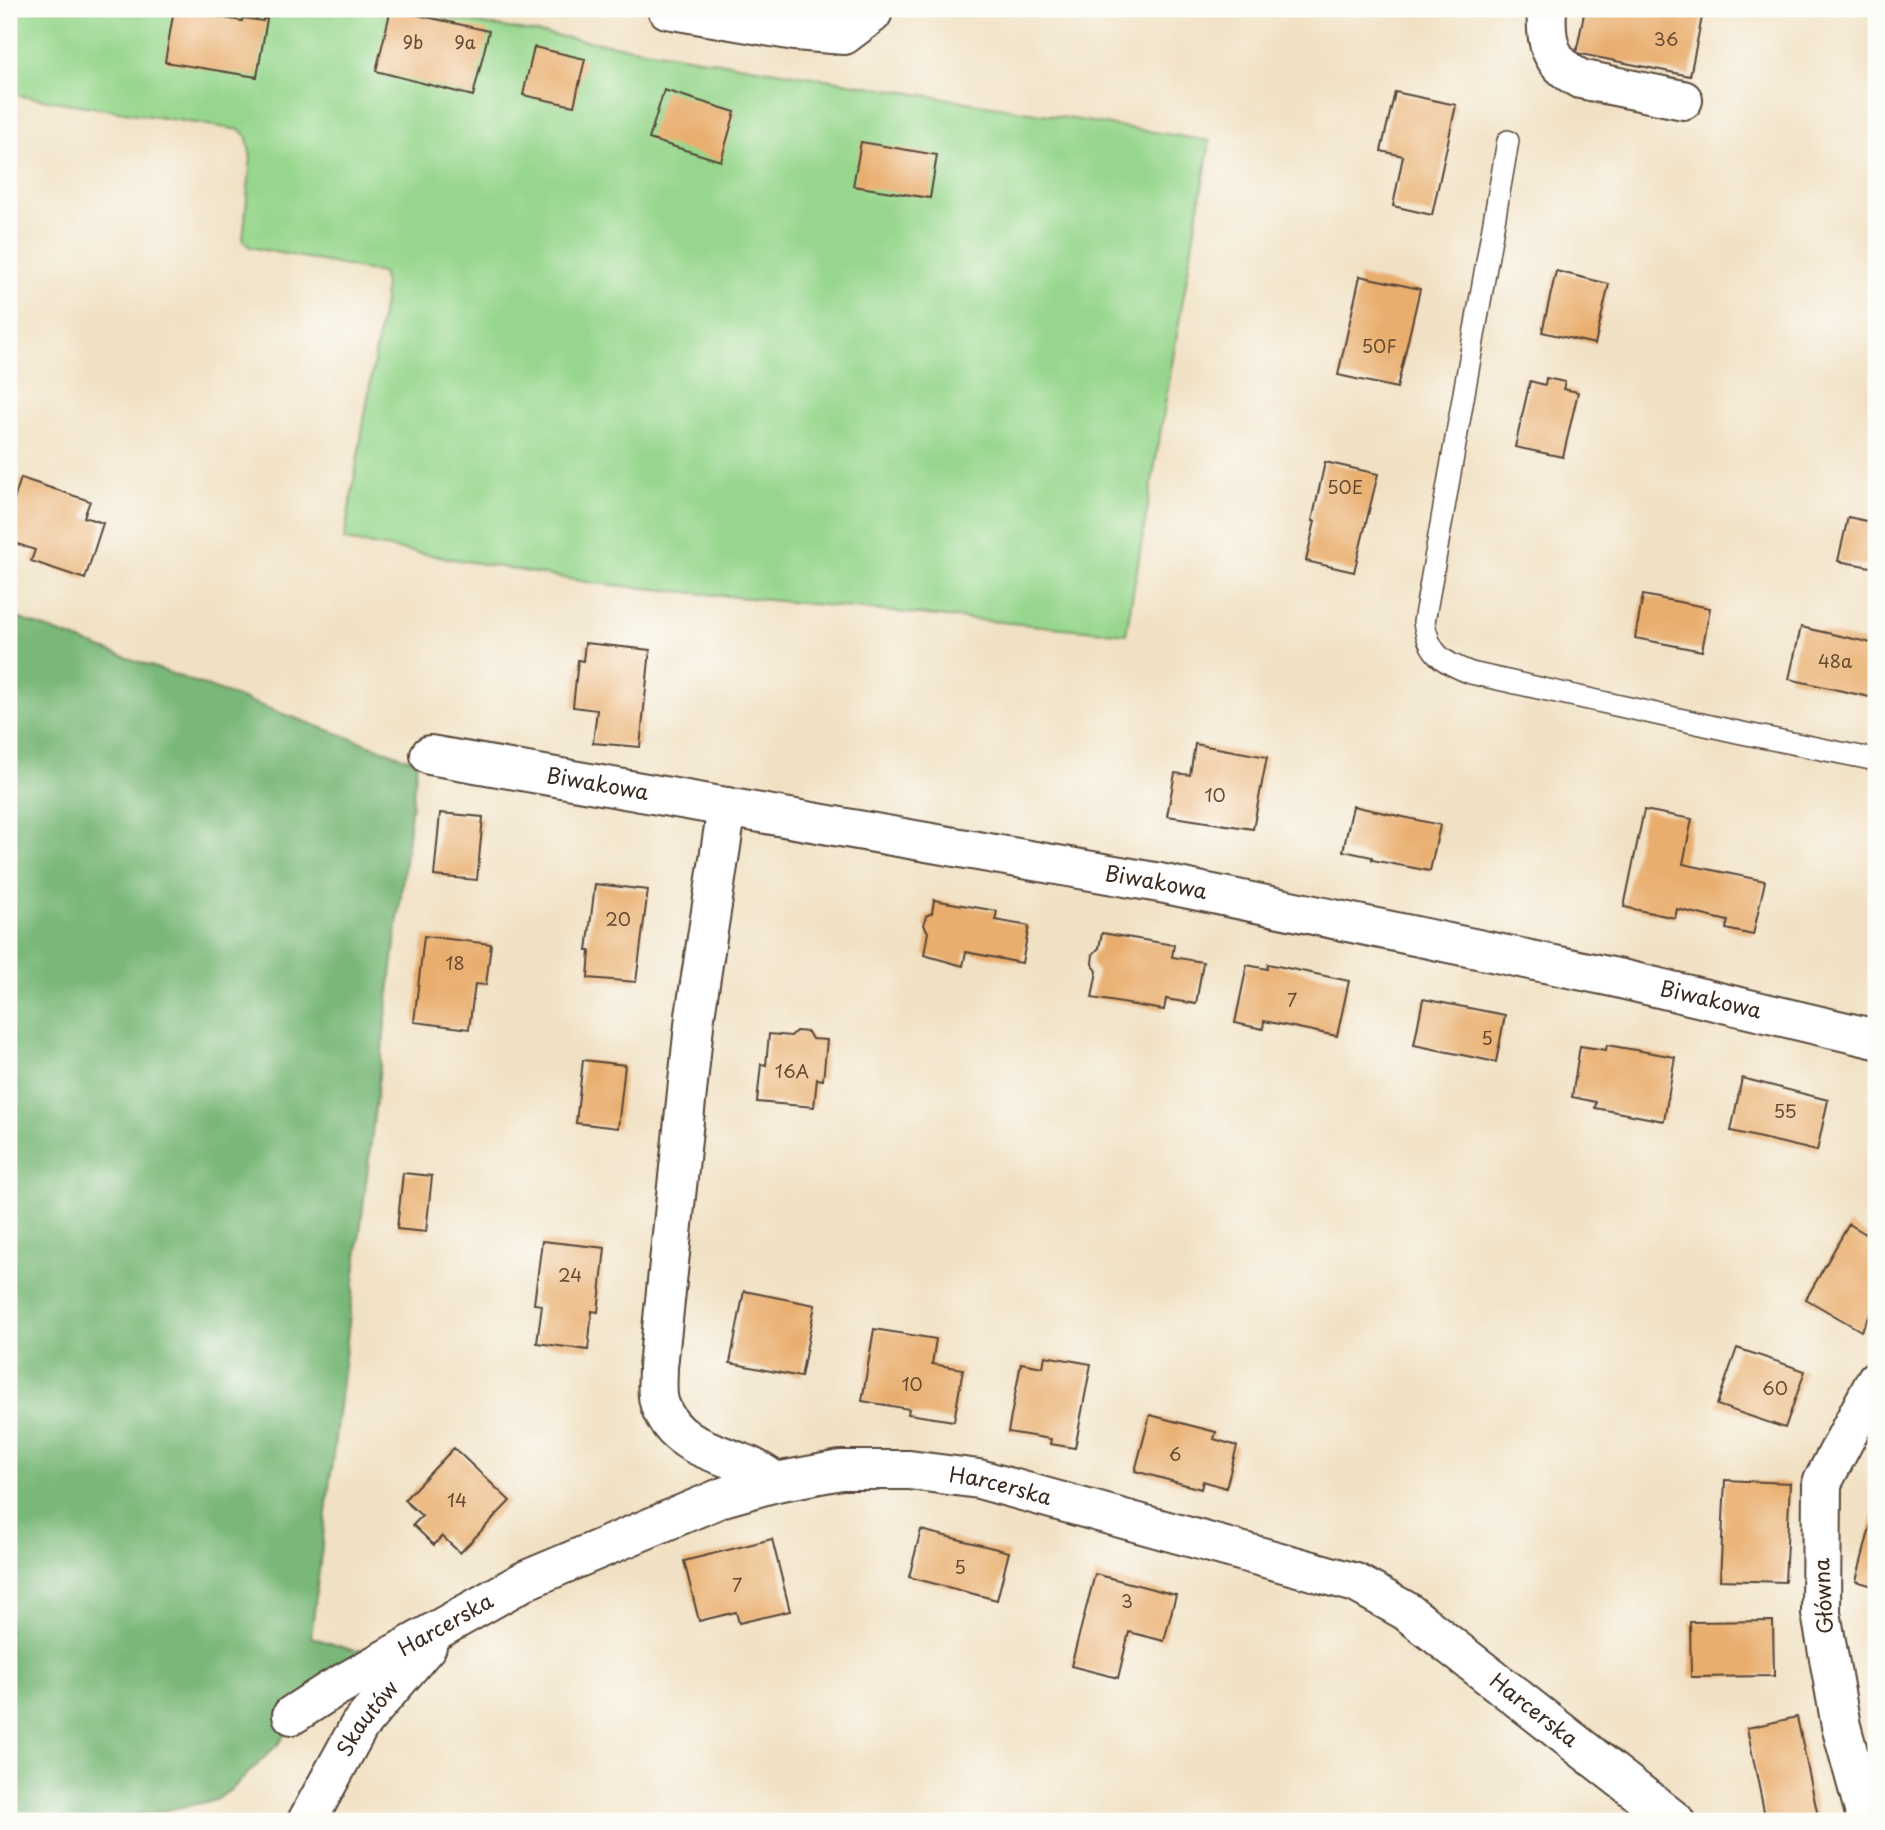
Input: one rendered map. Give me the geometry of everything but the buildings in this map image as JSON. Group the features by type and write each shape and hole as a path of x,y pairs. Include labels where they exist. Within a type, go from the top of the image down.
{"street":[{"path":"667,9 795,31 844,35 872,14 874,9"},
{"path":"1547,9 1546,34 1551,51 1568,73 1580,79 1683,100"},
{"name":"Biwakowa","path":"430,755 1174,886 1617,978 1876,1039"},
{"path":"727,807 695,1016 658,1367 658,1389 660,1405 680,1435 692,1444 752,1466 776,1482"},
{"name":"Główna","path":"1867,1821 1842,1726 1821,1613 1822,1483 1876,1380"},
{"name":"Harcerska","path":"292,1715 331,1690 526,1580 723,1497 776,1482 841,1470 909,1469 979,1479 1356,1583 1406,1611 1675,1821"},
{"name":"Skautów","path":"307,1821 359,1726 444,1626"}],"lane":[{"path":"1508,141 1424,622 1432,649 1442,660 1471,673 1876,760"}],"green space":[{"path":"9,9 390,9 1210,141 1126,634 592,583 344,540 384,302 385,284 382,273 250,247 243,241 251,158 247,137 240,130 9,94"},
{"path":"9,615 417,762 311,1637 355,1651 376,1646 330,1669 278,1744 233,1788 216,1800 151,1813 90,1821 9,1821"}]}
